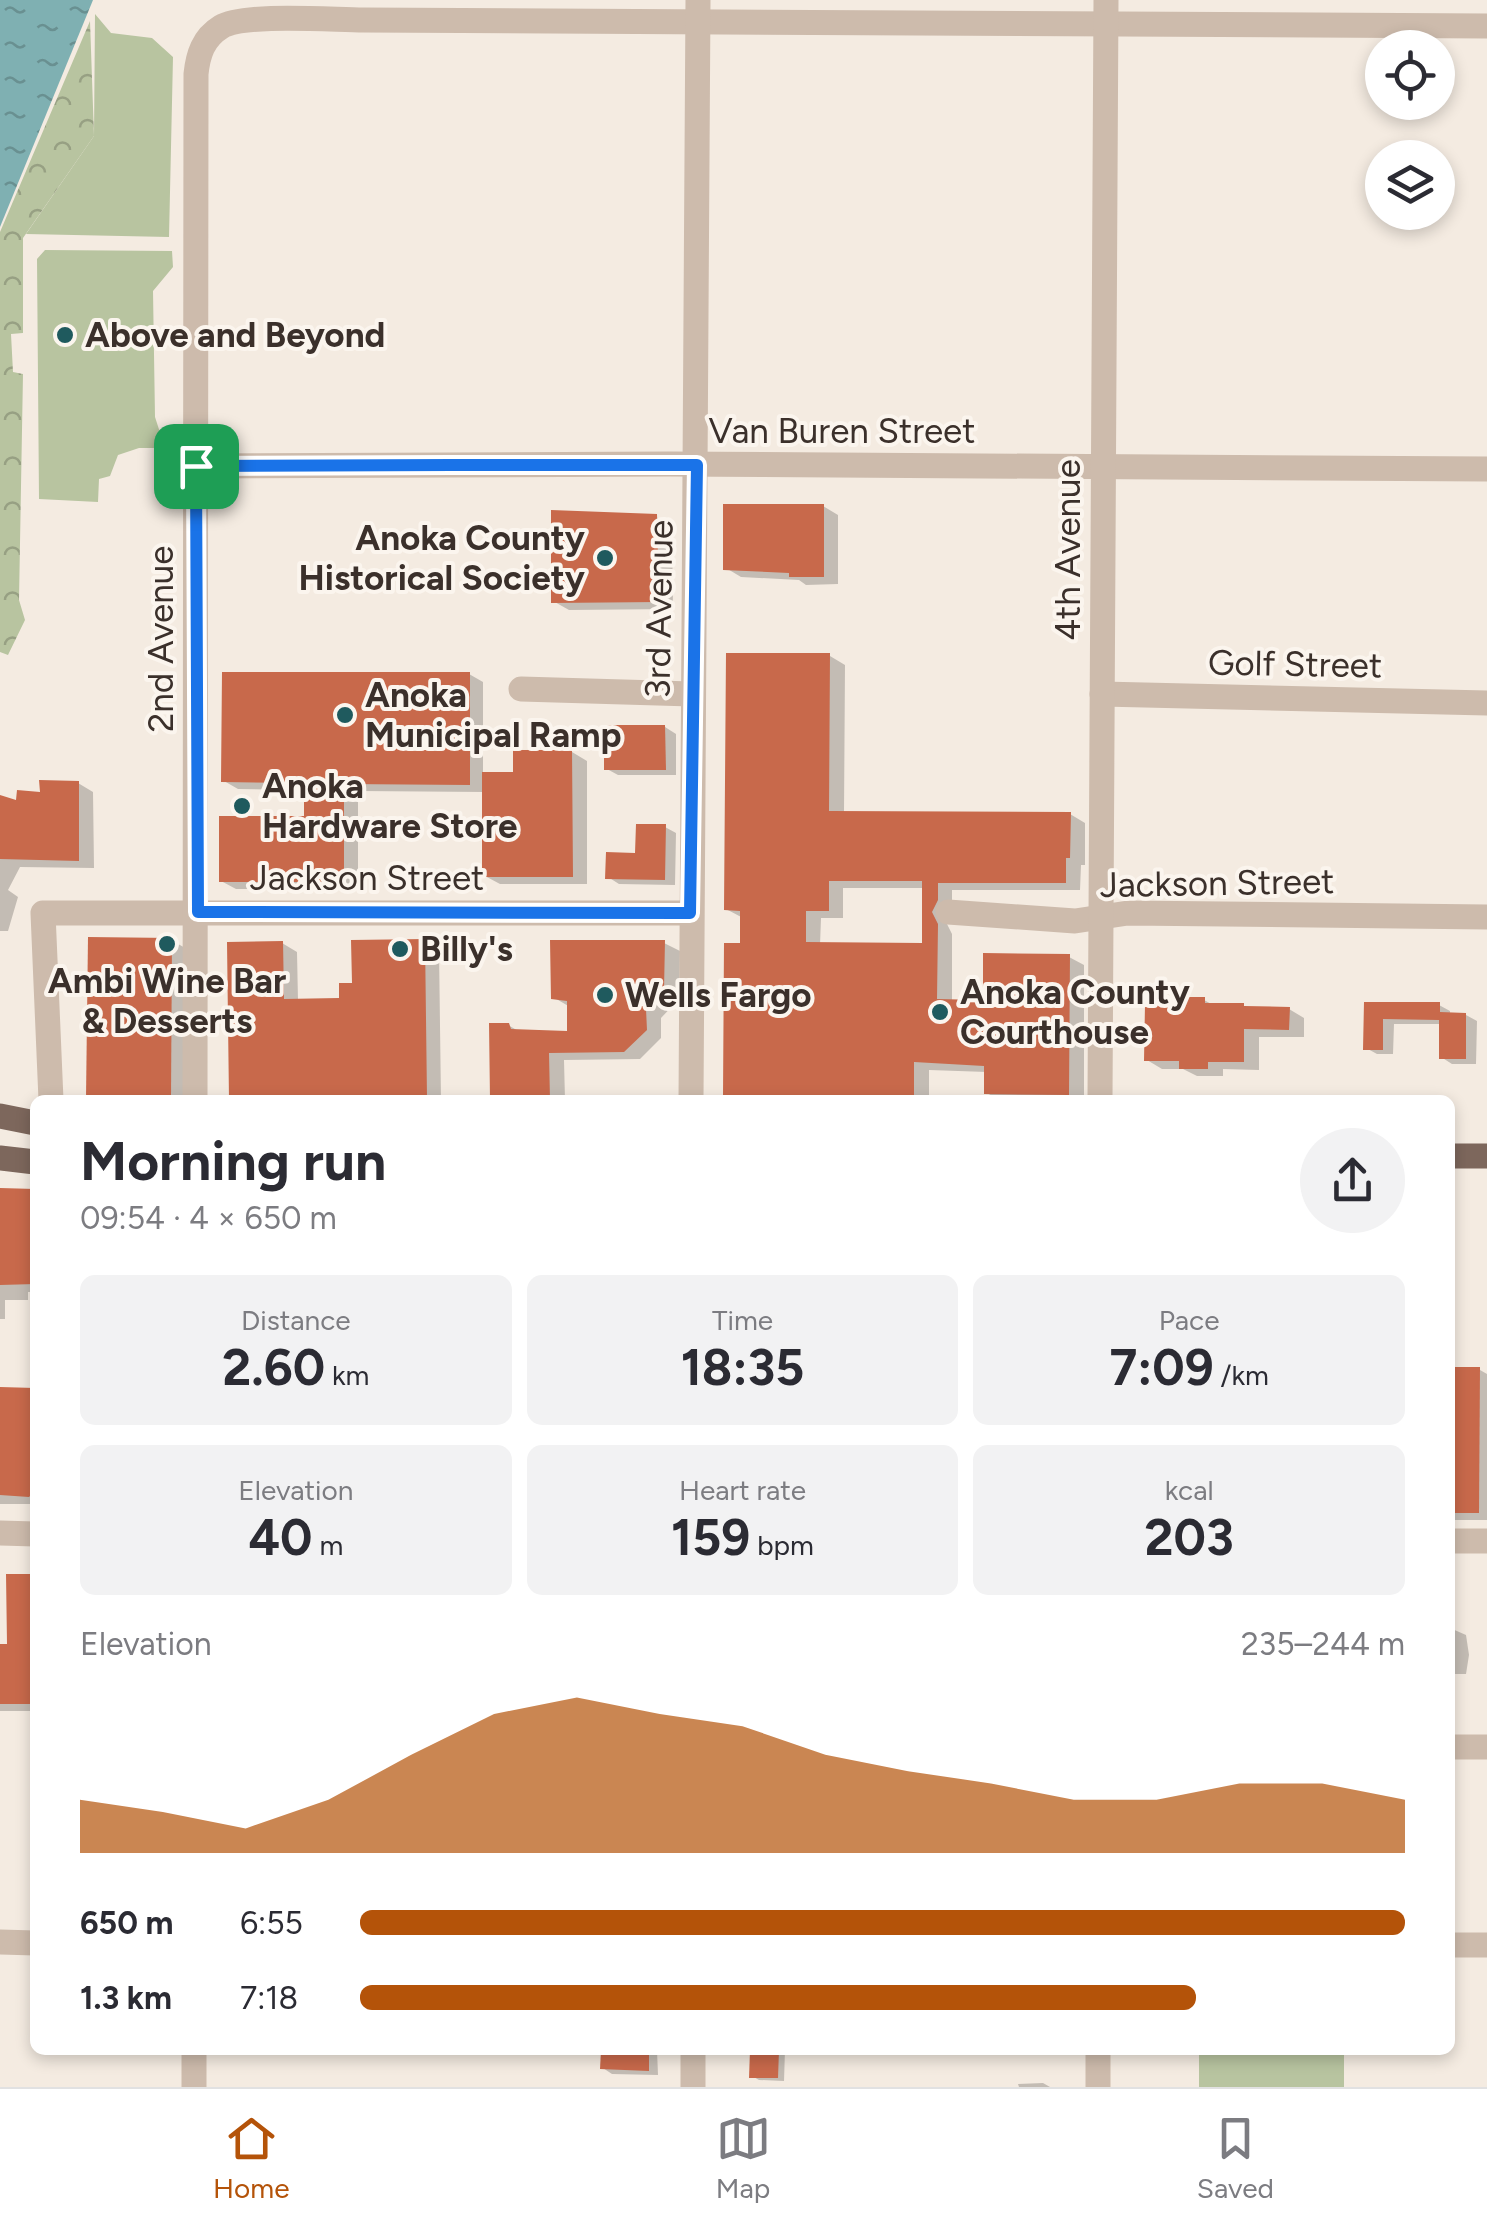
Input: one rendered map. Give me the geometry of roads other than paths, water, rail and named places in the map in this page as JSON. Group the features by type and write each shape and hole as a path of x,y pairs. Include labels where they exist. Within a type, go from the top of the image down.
{"main road":[{"path":"0,1116 30,1122"},
{"path":"1455,1156 1487,1156"},
{"path":"0,1158 30,1161"}],"street":[{"path":"698,10 1106,11 1348,27 1487,26"},
{"name":"2nd Avenue","path":"195,1095 198,58 209,37 228,24 241,21 698,10"},
{"name":"3rd Avenue","path":"691,1095 698,10"},
{"name":"4th Avenue","path":"1100,1095 1106,11"},
{"name":"Van Buren Street","path":"196,466 1487,469"},
{"path":"520,689 692,694"},
{"name":"Golf Street","path":"1102,694 1487,704"},
{"name":"Jackson Street","path":"948,912 1075,921 1102,915 1487,918"},
{"name":"Jackson Street","path":"51,1095 43,913 690,913"},
{"path":"0,1534 30,1534"},
{"path":"1455,1542 1487,1542"},
{"path":"1455,1747 1487,1747"},
{"path":"0,1942 30,1943"},
{"path":"1455,1945 1487,1945"},
{"path":"194,2055 194,2087"},
{"path":"693,2055 693,2087"},
{"path":"1098,2055 1098,2087"}],"water":[{"path":"0,0 93,0 0,227"}],"place":[{"name":"Above and Beyond","path":"65,335"},
{"name":"Anoka County Historical Society","path":"605,558"},
{"name":"Anoka Municipal Ramp","path":"345,715"},
{"name":"Anoka Hardware Store","path":"242,806"},
{"name":"Ambi Wine Bar & Desserts","path":"167,944"},
{"name":"Billy's","path":"400,949"},
{"name":"Wells Fargo","path":"605,995"},
{"name":"Anoka County Courthouse","path":"940,1012"}]}
